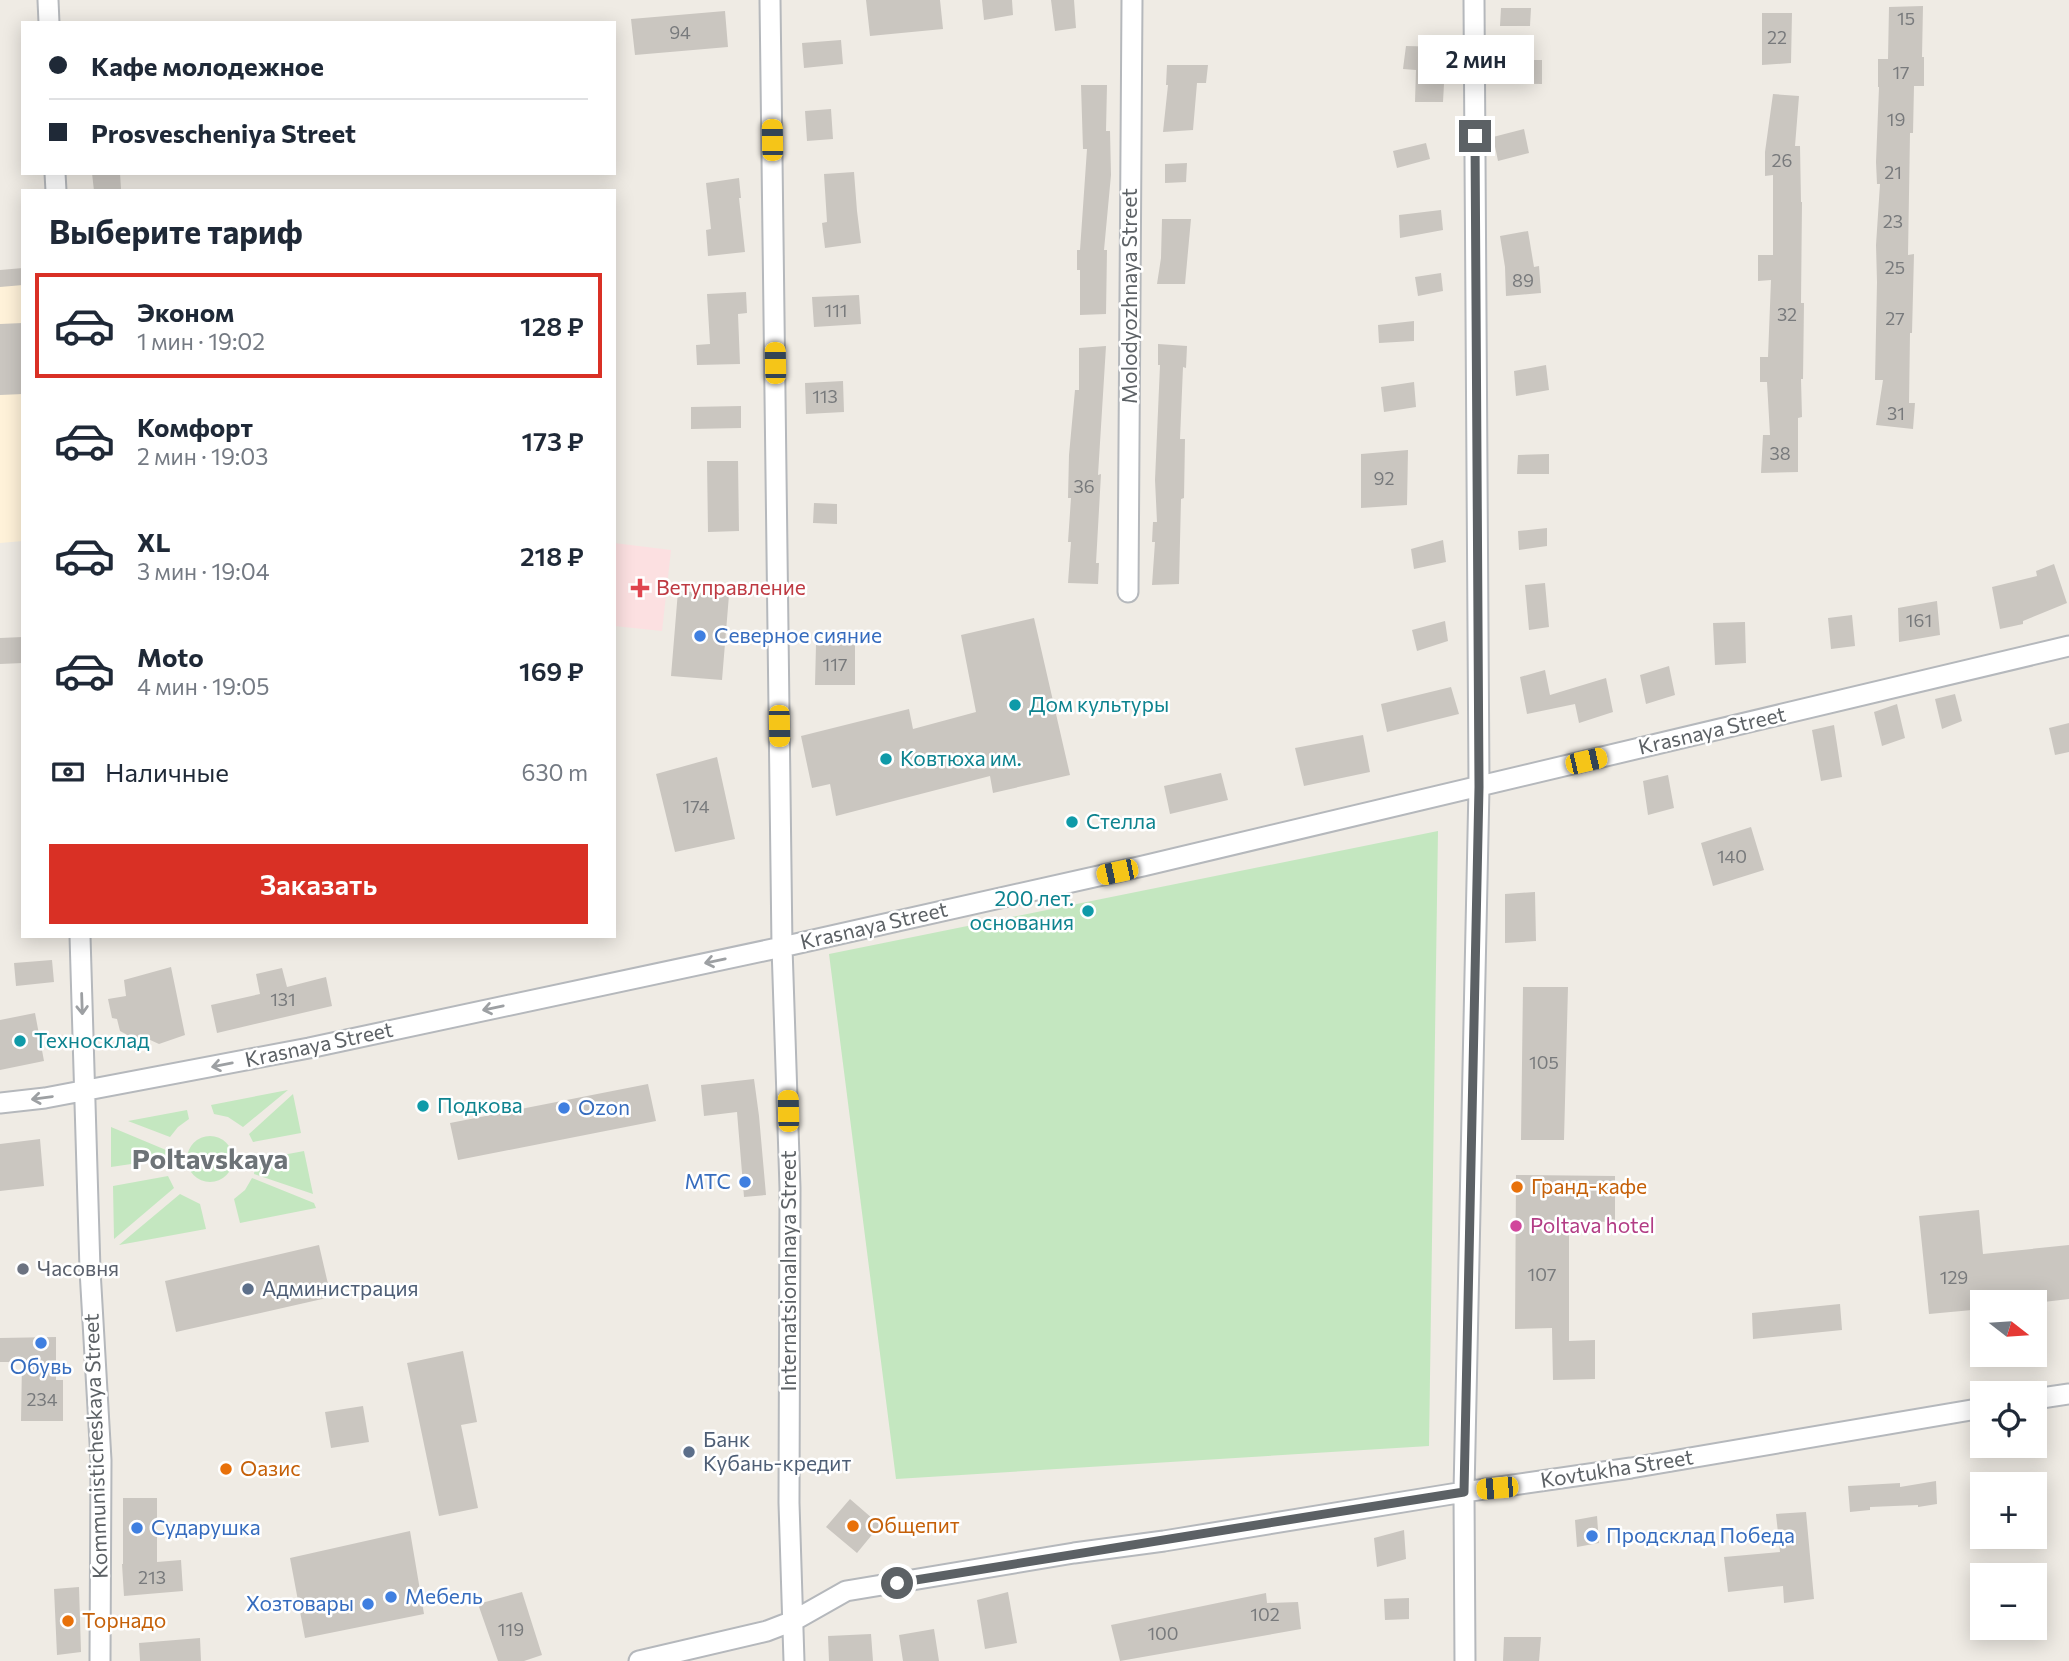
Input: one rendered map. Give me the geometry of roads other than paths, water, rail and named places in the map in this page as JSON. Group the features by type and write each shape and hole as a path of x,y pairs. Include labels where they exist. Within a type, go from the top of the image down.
{"street":[{"path":"48,0 48,21"},
{"name":"Internatsionalnaya Street","path":"770,0 782,947 790,1188 789,1503 794,1661"},
{"name":"Molodyozhnaya Street","path":"1128,592 1132,0"},
{"path":"1465,1661 1464,1492 1479,787 1474,0"},
{"name":"Krasnaya Street","path":"0,1103 85,1091 309,1048 782,947 1143,866 2069,646"},
{"name":"Kommunisticheskaya Street","path":"80,938 90,1270 101,1460 100,1661"},
{"path":"2047,1397 2069,1394"},
{"name":"Kovtukha Street","path":"639,1661 768,1631 793,1621 846,1591 1074,1553 1630,1468 1970,1410"}],"place":[{"name":"Ветуправление","path":"640,588"},
{"name":"Северное сияние","path":"700,636"},
{"name":"Дом культуры","path":"1015,705"},
{"name":"Ковтюха им.","path":"886,759"},
{"name":"Стелла","path":"1072,822"},
{"name":"200 лет. основания","path":"1088,911"},
{"name":"Техносклад","path":"20,1041"},
{"name":"Подкова","path":"423,1106"},
{"name":"Ozon","path":"564,1108"},
{"name":"МТС","path":"745,1182"},
{"name":"Гранд-кафе","path":"1517,1187"},
{"name":"Poltava hotel","path":"1516,1226"},
{"name":"Часовня","path":"23,1269"},
{"name":"Администрация","path":"248,1289"},
{"name":"Обувь","path":"41,1343"},
{"name":"Банк Кубань-кредит","path":"689,1452"},
{"name":"Оазис","path":"226,1469"},
{"name":"Общепит","path":"853,1526"},
{"name":"Сударушка","path":"137,1528"},
{"name":"Продсклад Победа","path":"1592,1536"},
{"name":"Мебель","path":"391,1597"},
{"name":"Хозтовары","path":"368,1604"},
{"name":"Торнадо","path":"68,1621"}],"district":[{"name":"Poltavskaya","path":"210,1159"}]}
